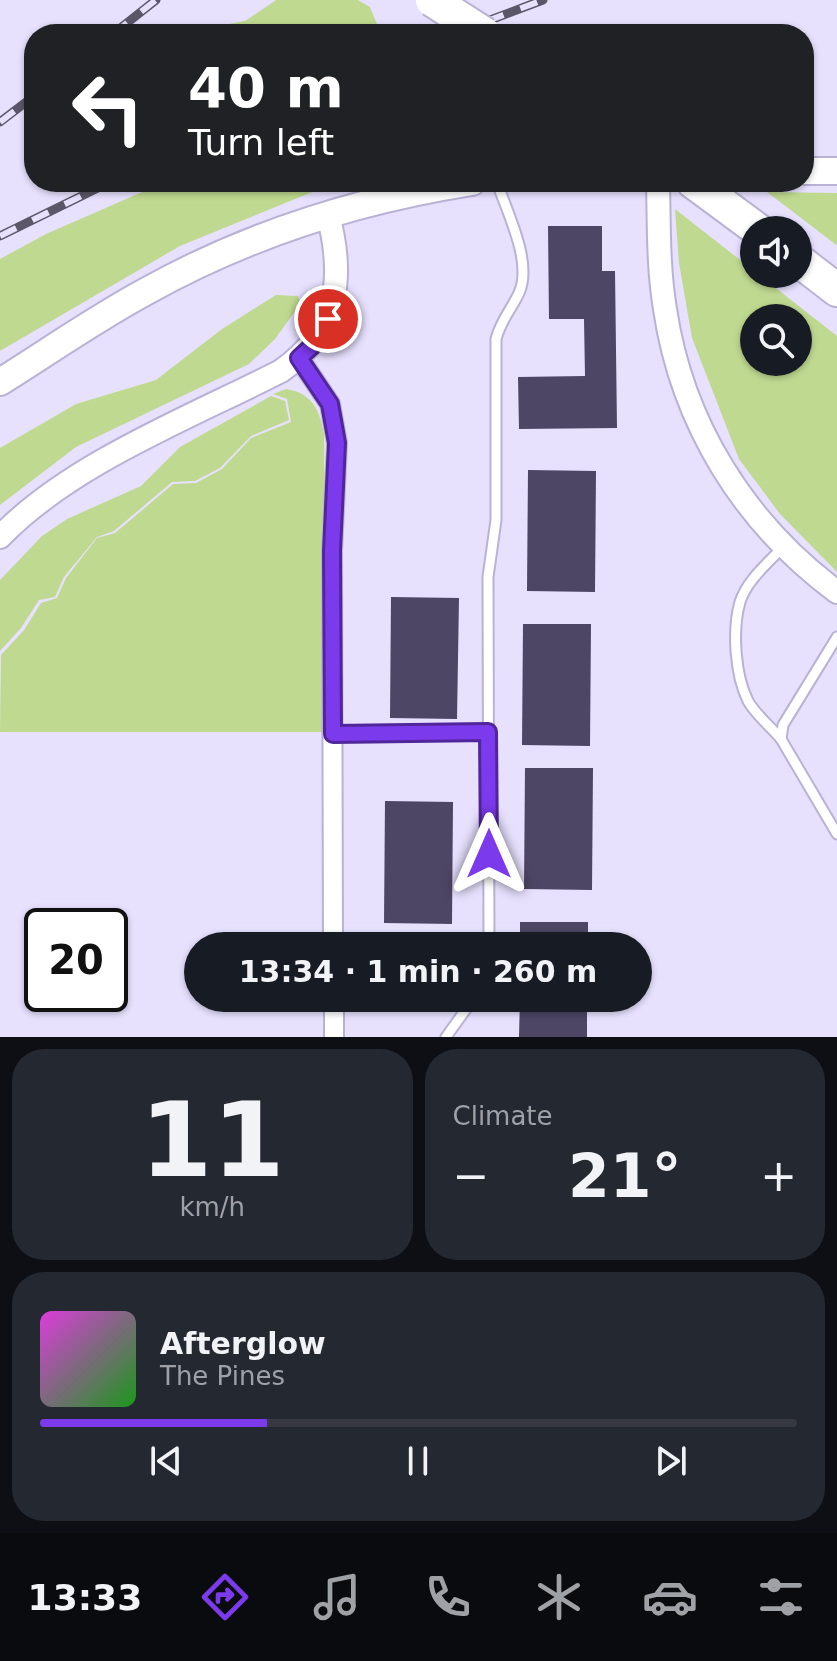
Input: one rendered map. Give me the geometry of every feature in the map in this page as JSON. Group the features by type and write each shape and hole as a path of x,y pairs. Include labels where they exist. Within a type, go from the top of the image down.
{"highway":[{"path":"432,0 469,24"},
{"path":"449,0 481,24"},
{"path":"707,192 740,217"},
{"path":"812,270 837,290"}],"main road":[{"path":"814,171 837,171"},
{"path":"0,382 144,292 217,256 328,215 420,192"}],"street":[{"path":"658,192 668,327 692,410 719,464 783,547 837,592"},
{"path":"0,537 36,503 73,479 299,358 321,333 331,307 337,249 328,215"},
{"path":"299,358 330,404 337,443 332,551 333,932"},
{"path":"334,1012 334,1037"}],"lane":[{"path":"489,932 488,577 496,520 496,339 501,321 519,292 524,269 500,192"},
{"path":"783,547 756,575 741,600 737,629 738,665 749,701 781,739 837,834"},
{"path":"781,739 783,725 837,637"},
{"path":"333,734 488,732"},
{"path":"446,1037 464,1012"}],"green space":[{"path":"276,0 358,0 370,7 377,24 229,24 245,21"},
{"path":"142,192 312,192 180,246 0,351 0,259 46,234"},
{"path":"767,192 837,193 837,245 812,226 812,216 798,216"},
{"path":"675,209 740,260 740,288 776,288 796,304 740,304 740,376 812,376 812,316 837,336 837,572 780,514 739,459 692,338 679,263"},
{"path":"276,295 298,296 301,303 275,339 249,364 76,447 0,505 0,448 76,404 156,380 222,329"},
{"path":"286,389 302,394 313,404 324,434 325,732 0,732 1,655 24,630 41,603 57,598 66,578 97,538 115,533 173,484 196,483 222,469 251,438 291,422 287,399 273,394"},
{"path":"271,396 285,401 289,420 251,436 220,468 195,481 172,482 114,531 97,537 64,577 55,597 39,600 21,628 0,651 0,580 42,536 67,519 141,486 180,447"}],"building":[{"path":"548,226 602,226 602,271 615,271 617,428 519,429 518,377 585,376 584,319 549,319"},
{"path":"528,470 596,471 595,592 527,591"},
{"path":"391,597 459,598 457,719 390,718"},
{"path":"523,624 591,624 590,746 522,745"},
{"path":"525,768 593,768 592,890 524,889"},
{"path":"385,801 453,802 452,924 384,923"},
{"path":"520,922 588,922 588,932 520,932"},
{"path":"520,1012 587,1012 587,1037 519,1037"}],"railway":[{"path":"126,24 156,0"},
{"path":"479,24 543,0"},
{"path":"0,122 24,104"},
{"path":"0,236 90,192"}],"route":[{"path":"328,319 311,347 299,358 318,381 330,404 337,443 332,551 333,734 488,732 489,854"}]}
